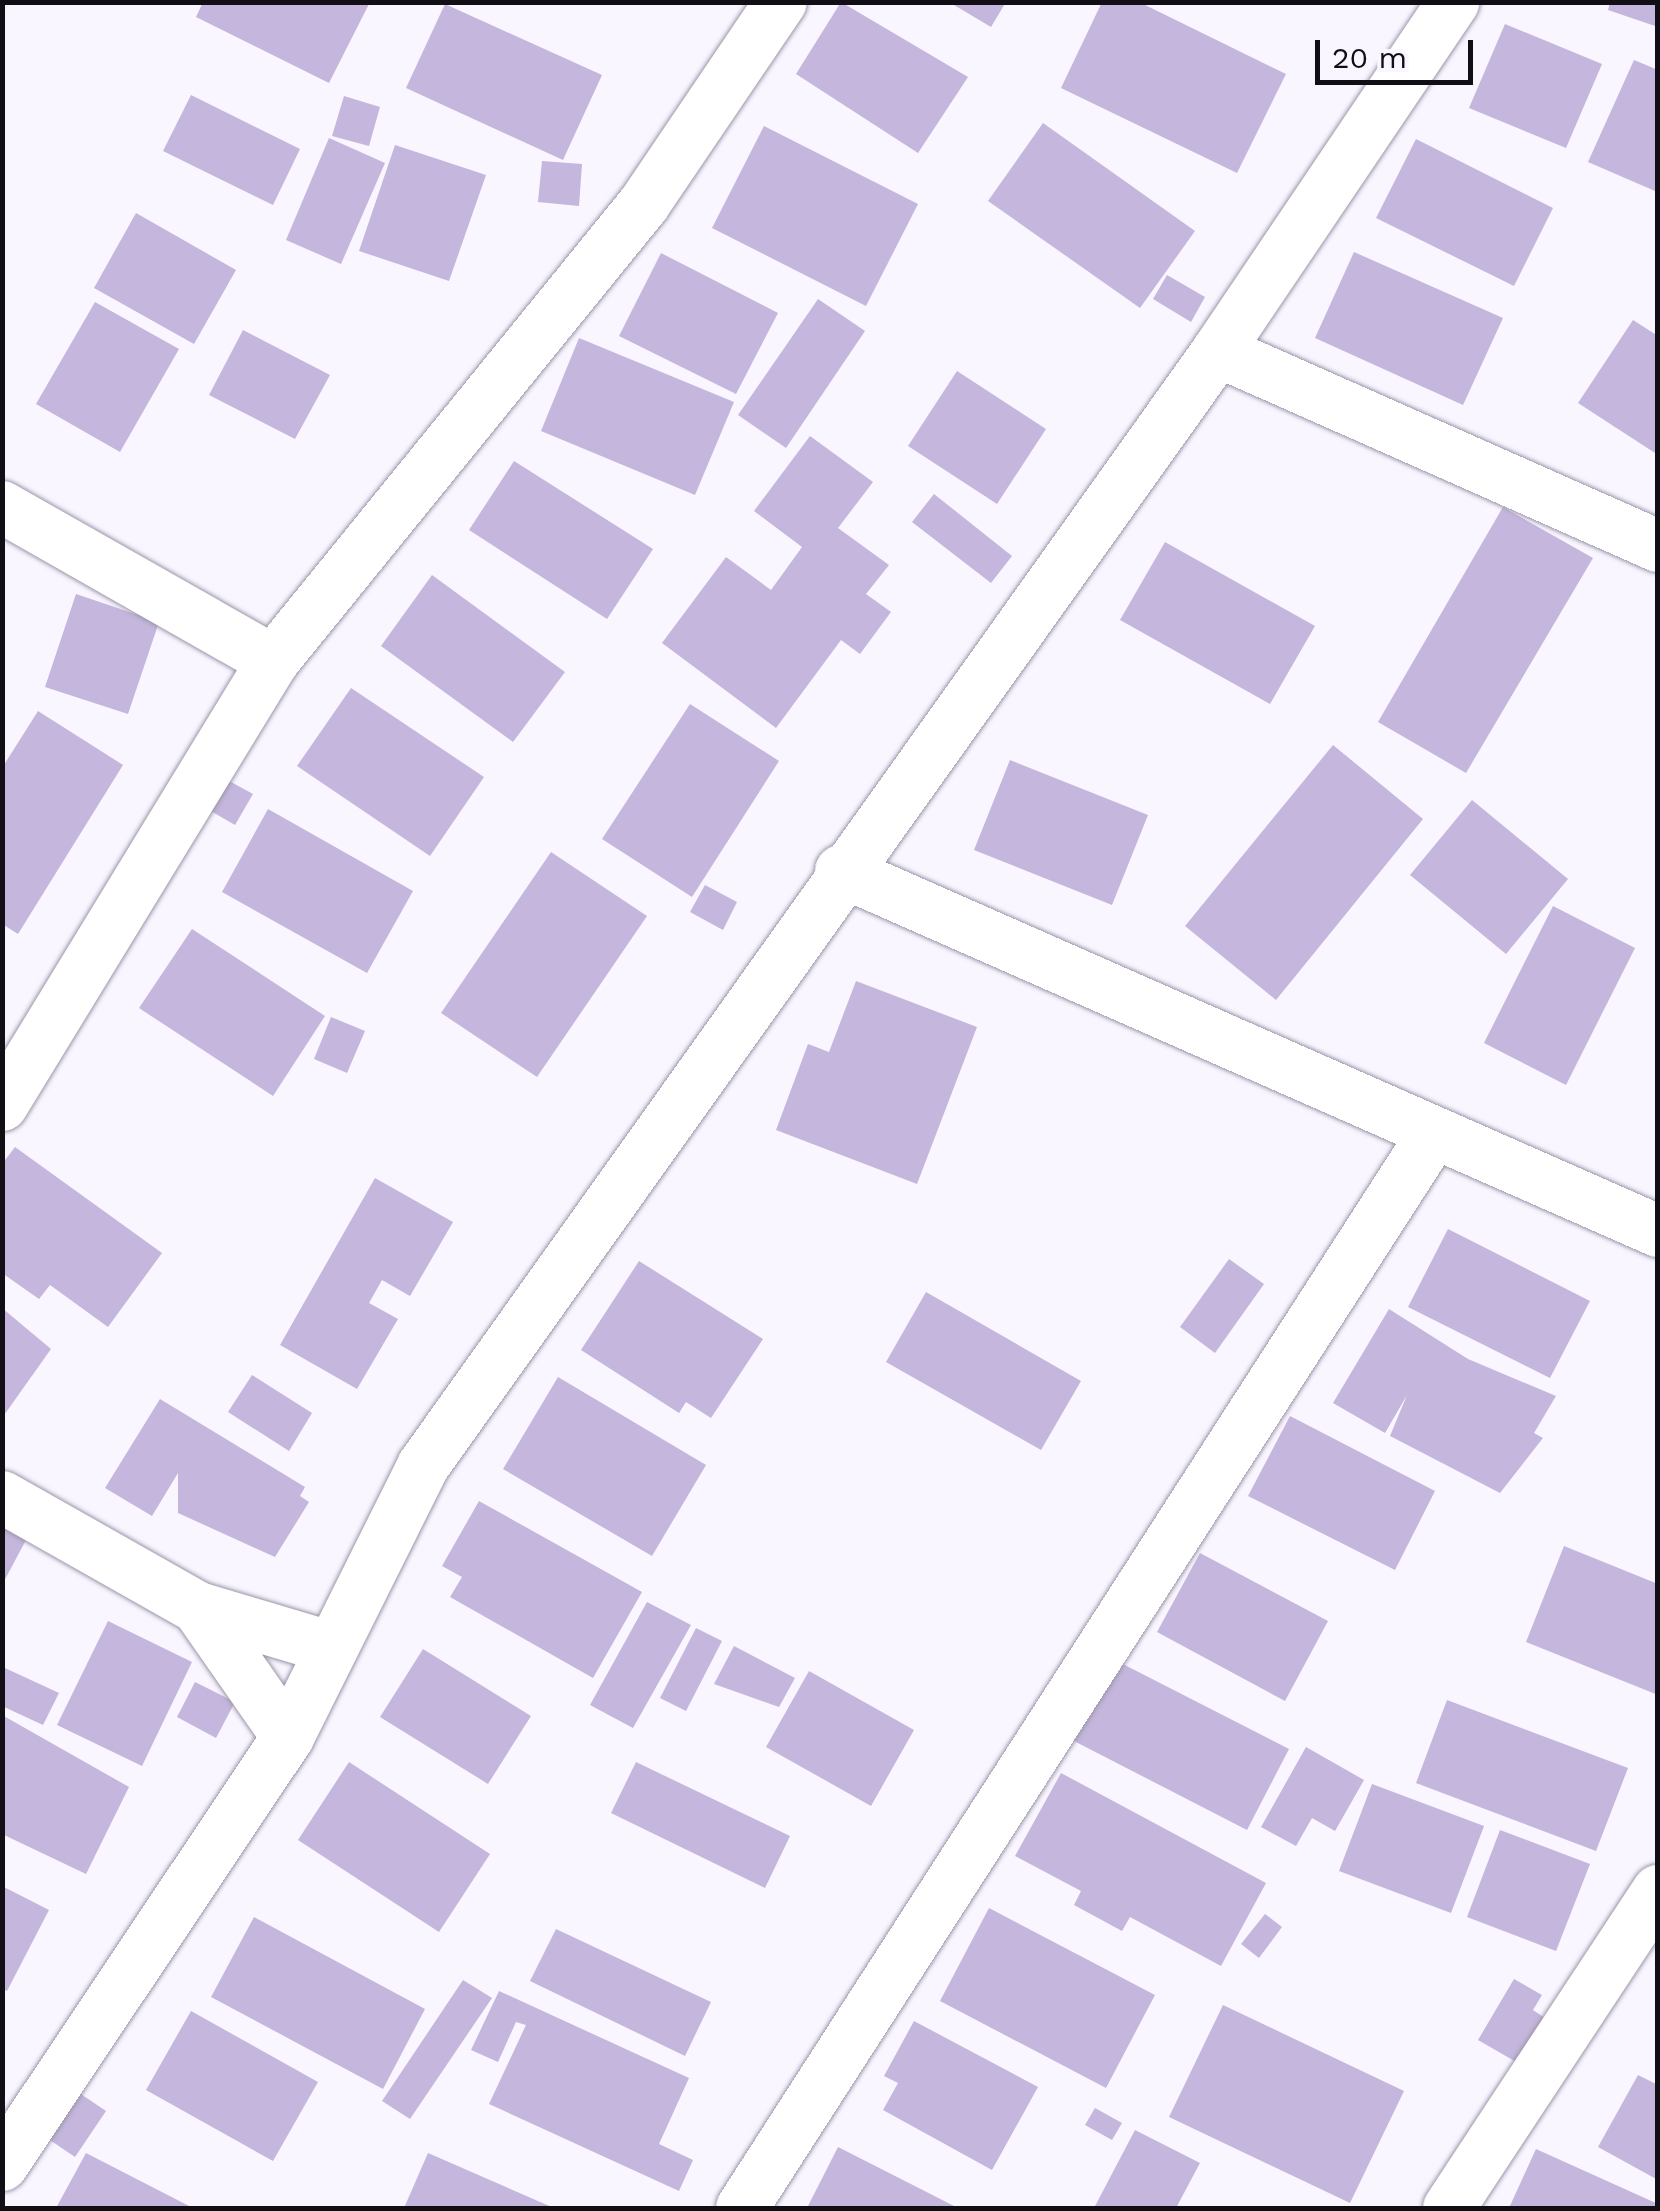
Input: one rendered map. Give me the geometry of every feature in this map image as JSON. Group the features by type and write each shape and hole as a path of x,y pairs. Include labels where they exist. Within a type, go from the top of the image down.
{"street":[{"path":"2,1105 273,661 644,204 782,2"},
{"path":"2,2166 288,1737 423,1466 841,871 1218,351 1453,2"},
{"path":"1218,351 1658,546"},
{"path":"2,506 273,661"},
{"path":"841,871 1658,1232"},
{"path":"742,2208 1434,1133"},
{"path":"2,1497 198,1608 332,1648"},
{"path":"198,1608 288,1737"},
{"path":"1448,2208 1658,1891"}],"building":[{"path":"203,2 370,2 329,83 196,17"},
{"path":"841,2 968,77 918,153 796,74"},
{"path":"949,2 1006,2 991,27"},
{"path":"1102,2 1139,2 1286,74 1237,173 1061,88"},
{"path":"1610,2 1658,2 1658,27 1608,10"},
{"path":"445,4 602,75 563,160 406,88"},
{"path":"1505,24 1602,64 1566,148 1469,108"},
{"path":"1634,60 1658,70 1655,191 1588,162"},
{"path":"191,95 300,149 273,205 163,151"},
{"path":"344,96 380,107 369,146 332,136"},
{"path":"1043,123 1195,231 1140,308 988,201"},
{"path":"764,126 918,204 866,306 712,228"},
{"path":"329,138 385,163 341,264 286,240"},
{"path":"1416,139 1553,208 1514,286 1376,218"},
{"path":"395,145 486,175 449,281 359,251"},
{"path":"542,161 582,164 579,206 538,202"},
{"path":"136,213 236,270 194,344 94,288"},
{"path":"1354,252 1503,318 1463,405 1315,338"},
{"path":"661,253 778,313 736,394 619,336"},
{"path":"1167,275 1205,297 1191,322 1153,299"},
{"path":"818,299 865,331 786,448 738,415"},
{"path":"95,302 179,349 120,452 36,404"},
{"path":"1633,320 1658,336 1655,453 1578,403"},
{"path":"243,330 330,375 295,439 209,395"},
{"path":"579,338 734,402 695,495 541,431"},
{"path":"957,371 1046,429 997,504 908,446"},
{"path":"810,436 873,482 838,528 889,565 866,594 891,612 860,654 841,640 776,728 662,643 726,557 771,590 802,547 754,511"},
{"path":"514,461 653,549 607,619 469,530"},
{"path":"934,494 1012,556 991,583 912,522"},
{"path":"1503,507 1593,558 1466,773 1378,722"},
{"path":"1165,542 1315,626 1270,704 1120,620"},
{"path":"432,575 565,672 513,742 381,646"},
{"path":"76,594 159,622 128,714 45,687"},
{"path":"351,688 484,777 430,856 297,766"},
{"path":"690,704 779,761 692,897 602,839"},
{"path":"38,711 123,765 18,934 2,924 2,768"},
{"path":"1333,745 1423,819 1276,1000 1185,926"},
{"path":"1010,760 1148,815 1112,905 974,850"},
{"path":"220,776 253,794 235,825 202,806"},
{"path":"1472,800 1568,879 1506,954 1410,875"},
{"path":"268,809 413,891 367,973 222,892"},
{"path":"551,852 647,916 537,1077 441,1013"},
{"path":"705,885 737,902 723,930 690,912"},
{"path":"1553,906 1635,948 1566,1085 1484,1043"},
{"path":"192,929 325,1016 273,1096 139,1008"},
{"path":"856,981 977,1027 917,1184 776,1130 808,1044 829,1052"},
{"path":"331,1017 365,1031 347,1073 314,1059"},
{"path":"15,1147 162,1253 108,1327 50,1285 39,1299 2,1273 2,1164"},
{"path":"375,1178 453,1222 410,1296 382,1280 369,1303 398,1319 357,1389 280,1345"},
{"path":"1448,1229 1590,1301 1550,1378 1408,1307"},
{"path":"1229,1259 1264,1284 1215,1353 1180,1327"},
{"path":"639,1261 763,1339 711,1418 686,1402 679,1413 581,1350"},
{"path":"926,1292 1081,1381 1041,1450 886,1362"},
{"path":"2,1308 51,1349 2,1418"},
{"path":"1389,1309 1468,1359 1556,1396 1534,1433 1543,1438 1500,1493 1390,1436 1407,1395 1385,1433 1333,1403"},
{"path":"252,1375 312,1413 289,1451 228,1412"},
{"path":"558,1377 706,1465 652,1556 503,1469"},
{"path":"160,1399 305,1487 300,1496 309,1502 275,1557 178,1513 178,1473 152,1516 105,1488"},
{"path":"1290,1416 1435,1491 1395,1570 1248,1496"},
{"path":"479,1501 642,1592 593,1678 450,1597 462,1577 442,1566"},
{"path":"2,1509 34,1525 2,1585"},
{"path":"1564,1546 1658,1584 1658,1695 1526,1642"},
{"path":"1200,1553 1328,1621 1285,1701 1157,1632"},
{"path":"647,1602 691,1625 633,1728 590,1705"},
{"path":"108,1621 192,1662 142,1766 57,1725"},
{"path":"696,1628 722,1641 686,1711 660,1698"},
{"path":"734,1646 795,1678 779,1707 714,1684"},
{"path":"423,1649 531,1716 488,1784 380,1717"},
{"path":"1115,1660 1289,1749 1247,1830 1074,1741"},
{"path":"5,1668 59,1693 43,1725 2,1706"},
{"path":"809,1671 914,1730 871,1806 766,1747"},
{"path":"195,1682 235,1702 216,1738 177,1717"},
{"path":"1447,1700 1628,1768 1596,1851 1416,1783"},
{"path":"2,1715 129,1787 86,1874 2,1834"},
{"path":"1306,1747 1364,1780 1335,1831 1312,1818 1296,1846 1261,1827"},
{"path":"349,1762 490,1854 439,1932 298,1840"},
{"path":"636,1762 790,1836 765,1888 611,1813"},
{"path":"1061,1773 1266,1883 1221,1966 1130,1917 1122,1931 1074,1905 1081,1891 1015,1856"},
{"path":"1372,1784 1484,1826 1451,1913 1339,1871"},
{"path":"1500,1830 1590,1864 1556,1951 1467,1917"},
{"path":"2,1886 49,1910 7,1991 2,1989"},
{"path":"989,1908 1155,1995 1106,2088 940,2001"},
{"path":"1265,1914 1282,1927 1259,1958 1241,1944"},
{"path":"254,1917 425,2009 383,2089 211,1997"},
{"path":"556,1929 711,2002 685,2056 530,1981"},
{"path":"1514,1979 1542,1995 1533,2010 1545,2018 1518,2063 1478,2040"},
{"path":"463,1980 492,1998 410,2119 382,2101"},
{"path":"499,1991 689,2078 659,2144 693,2160 679,2191 489,2104 526,2025 516,2022 498,2062 471,2050"},
{"path":"1223,2005 1404,2091 1350,2203 1169,2117"},
{"path":"191,2011 318,2082 273,2161 146,2090"},
{"path":"914,2021 1038,2087 992,2170 883,2110 898,2083 884,2076"},
{"path":"1638,2075 1658,2085 1658,2180 1598,2147"},
{"path":"66,2084 106,2111 75,2157 35,2130"},
{"path":"1095,2108 1122,2123 1112,2140 1085,2125"},
{"path":"1135,2130 1200,2163 1176,2208 1094,2208"},
{"path":"838,2147 958,2208 807,2208"},
{"path":"1536,2149 1658,2204 1658,2208 1509,2208"},
{"path":"86,2153 193,2208 56,2208"},
{"path":"428,2153 554,2208 404,2208"}]}
